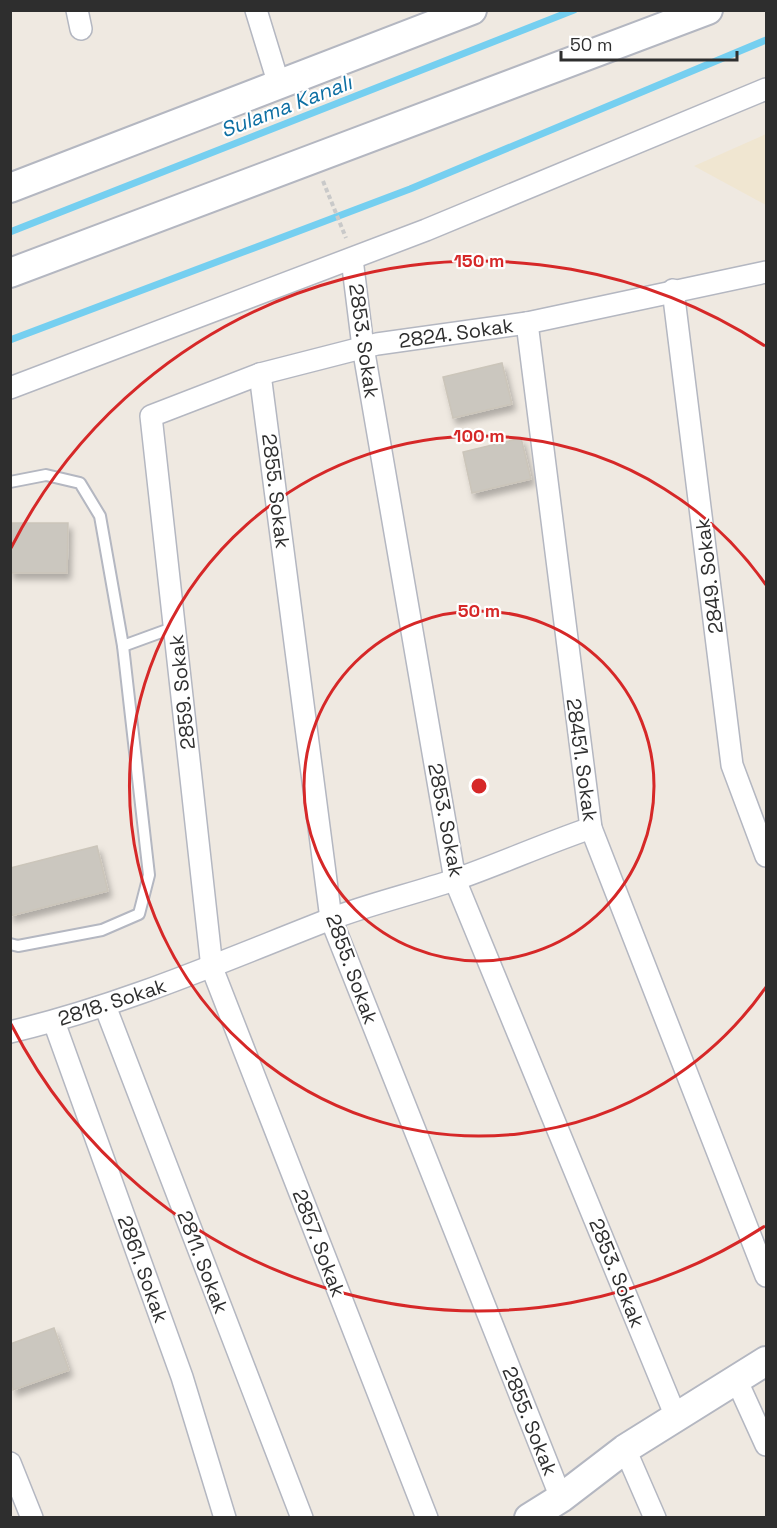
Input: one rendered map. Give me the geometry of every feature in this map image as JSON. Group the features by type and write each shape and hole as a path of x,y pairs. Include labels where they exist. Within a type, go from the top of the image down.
{"street":[{"path":"256,10 279,85"},
{"path":"10,188 472,10"},
{"path":"10,273 708,10"},
{"path":"10,388 352,259 766,89"},
{"name":"2853. Sokak","path":"352,259 363,347 455,879 676,1417"},
{"name":"2824. Sokak","path":"151,416 260,374 363,347 527,323 766,272"},
{"name":"2849. Sokak","path":"674,290 732,765 766,856"},
{"name":"28451. Sokak","path":"527,323 591,828 766,1276"},
{"name":"2855. Sokak","path":"260,374 331,919 561,1498"},
{"name":"2859. Sokak","path":"151,416 212,968"},
{"name":"2818. Sokak","path":"10,1032 54,1022 105,1006 212,968 331,919 455,879 591,828"},
{"name":"2857. Sokak","path":"212,968 427,1518"},
{"name":"2811. Sokak","path":"105,1006 302,1518"},
{"name":"2861. Sokak","path":"54,1022 182,1377 225,1518"},
{"path":"529,1518 561,1498 626,1449 766,1361"},
{"path":"736,1379 766,1445"},
{"path":"626,1449 655,1518"},
{"path":"10,1463 32,1518"}],"lane":[{"path":"10,482 46,475 80,483 100,516 123,646 149,875 139,914 102,930 18,945 10,944"},
{"path":"123,646 175,627"}],"path":[{"path":"324,183 344,233"}],"shaded area":[{"path":"766,134 766,205 694,166"}],"building":[{"path":"502,363 512,404 453,418 443,377"},
{"path":"521,438 531,479 472,493 463,452"},
{"path":"10,523 68,523 67,573 10,573"},
{"path":"97,846 108,891 10,916 10,868"},
{"path":"54,1328 69,1370 13,1390 10,1344"}],"waterway":[{"name":"Sulama Kanalı","path":"10,232 574,10"},
{"path":"10,340 410,189 766,40"}]}
